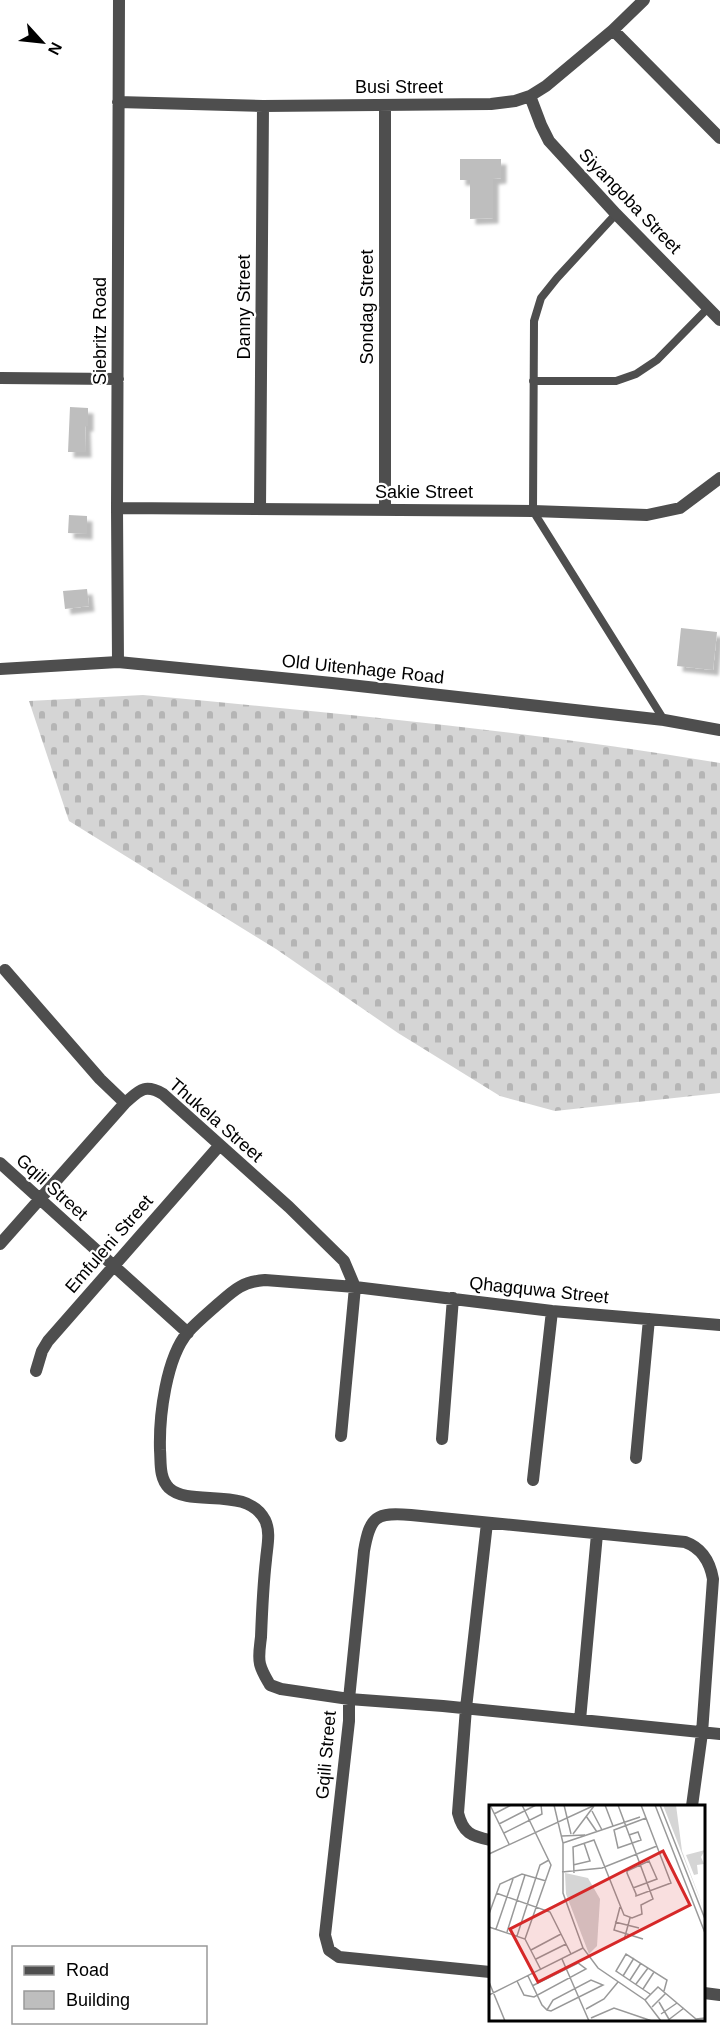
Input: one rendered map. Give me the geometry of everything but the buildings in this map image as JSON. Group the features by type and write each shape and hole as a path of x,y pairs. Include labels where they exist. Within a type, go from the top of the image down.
{"street":[{"name":"Siebritz Road","path":"118,662 119,0"},
{"name":"Busi Street","path":"118,102 386,105 491,104 515,101 530,96 563,74 644,0"},
{"path":"613,30 720,138"},
{"name":"Siyangoba Street","path":"530,96 549,141 616,214 720,320"},
{"name":"Danny Street","path":"260,509 263,105"},
{"name":"Sondag Street","path":"385,510 386,105"},
{"path":"0,378 118,379"},
{"name":"Sakie Street","path":"117,508 533,511 647,515 680,508 719,484"},
{"name":"Old Uitenhage Road","path":"0,669 118,662 664,720 720,730"},
{"path":"5,970 125,1103"},
{"name":"Thukela Street","path":"0,1244 125,1103 137,1092 146,1088 163,1094 332,1248 344,1261 355,1287"},
{"name":"Emfuleni Street","path":"36,1371 48,1341 219,1146"},
{"name":"Gqili Street","path":"0,1163 188,1333"},
{"name":"Gqili Street","path":"355,1287 265,1280 250,1281 238,1286 188,1333 172,1363 162,1409 161,1473 169,1488 179,1494 243,1501 257,1509 265,1520 269,1534 262,1599 260,1662 270,1685 281,1689 349,1698 349,1721 325,1935 329,1950 339,1957 489,1972"},
{"path":"341,1436 355,1287"},
{"name":"Qhagquwa Street","path":"355,1287 552,1311 720,1325"},
{"path":"442,1439 453,1298"},
{"path":"533,1480 552,1311"},
{"path":"636,1458 649,1319"},
{"path":"692,1805 702,1733 713,1579 710,1566 694,1545 684,1542 387,1513 375,1519 367,1532 349,1698 466,1708 702,1733 720,1734"},
{"path":"487,1523 466,1708 458,1813 460,1824 468,1833 489,1840"},
{"path":"580,1720 597,1534"},
{"path":"705,1993 720,1995"}],"lane":[{"path":"616,214 541,298 534,321 533,511 664,720"},
{"path":"533,381 616,381 636,374 657,360 708,308"}],"green space":[{"path":"143,695 504,732 720,763 720,1093 555,1111 500,1096 398,1033 276,949 69,821 29,701"}]}
